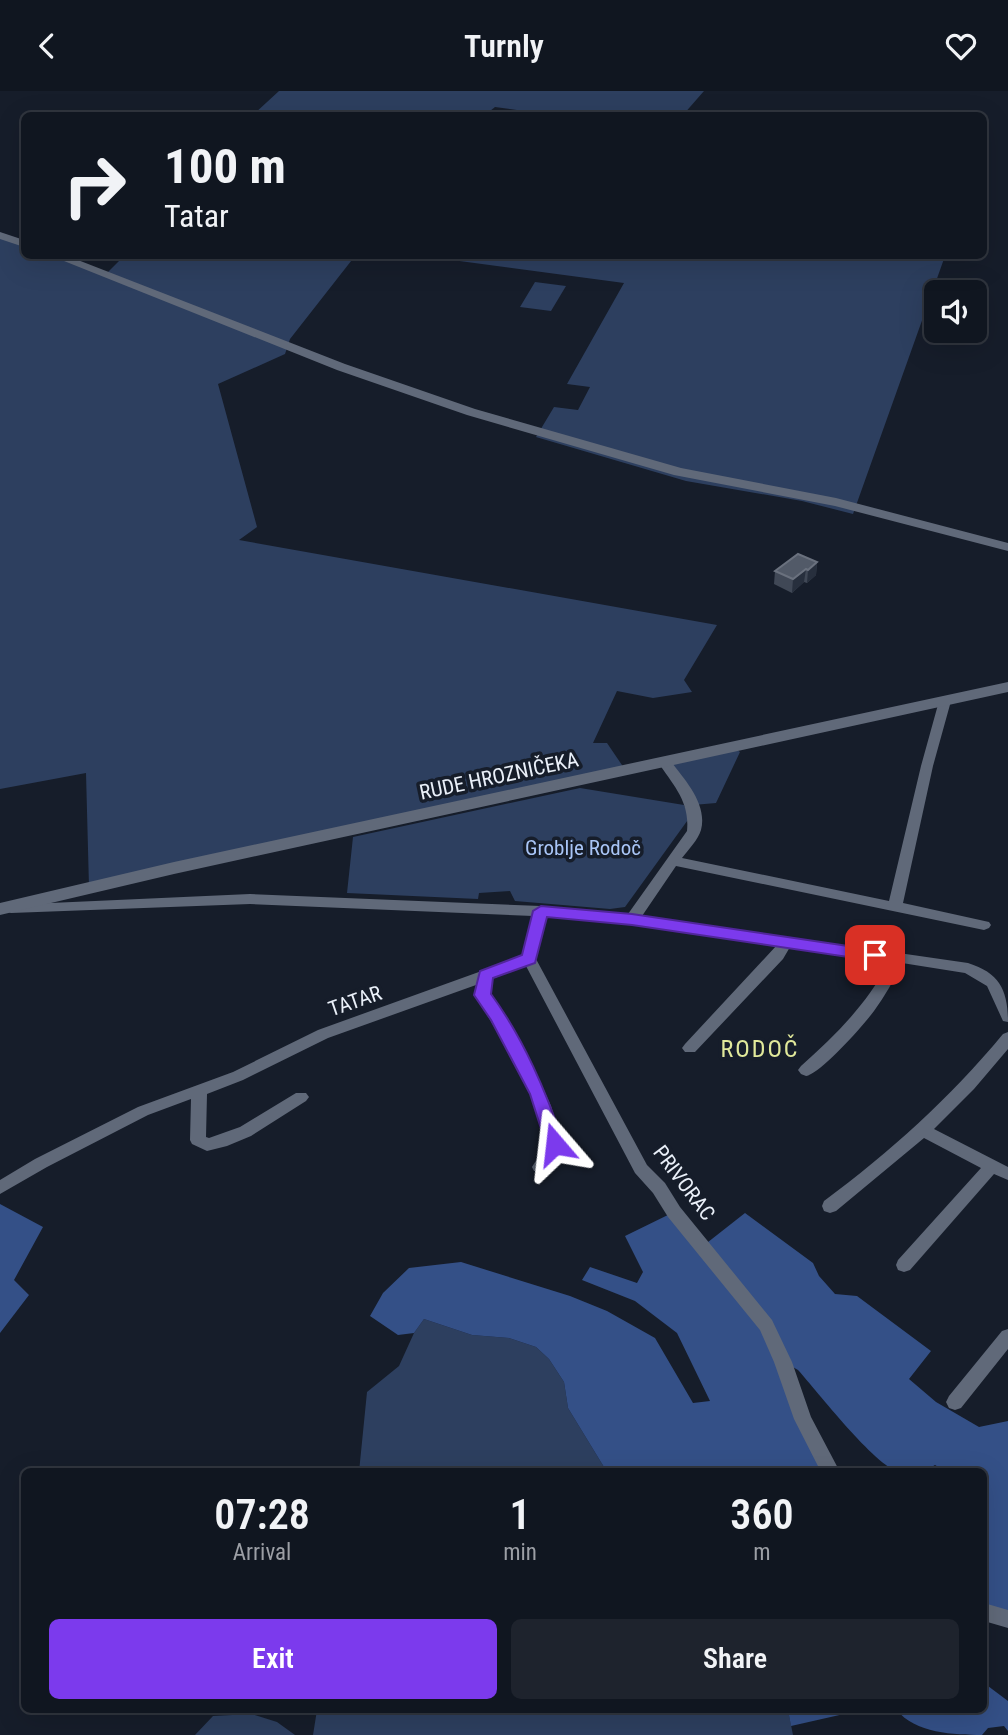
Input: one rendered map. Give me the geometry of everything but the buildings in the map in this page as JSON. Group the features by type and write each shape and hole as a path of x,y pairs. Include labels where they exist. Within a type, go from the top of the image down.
{"street":[{"path":"0,235 21,243"},
{"path":"64,259 366,376 471,412 679,472 836,502 1008,547"},
{"name":"RUDE HROZNIČEKA","path":"1,909 163,870 1008,687"},
{"path":"895,907 926,770 945,701"},
{"path":"632,919 694,831 697,815 691,799 664,762"},
{"path":"672,861 984,925"},
{"path":"1,909 250,899 541,911 632,919 978,972 993,983 1008,1017"},
{"path":"529,959 541,911"},
{"path":"690,1048 778,955 786,942"},
{"name":"TATAR","path":"0,1188 41,1163 142,1111 238,1076 323,1034 529,959"},
{"name":"PRIVORAC","path":"529,959 641,1169 659,1188 674,1212 766,1325 783,1362 803,1419 829,1468"},
{"path":"806,1070 853,1028 883,990 897,959"},
{"path":"485,975 482,995 504,1027 538,1094 552,1129 555,1144 540,1167"},
{"path":"830,1206 923,1131 970,1086 1008,1038"},
{"path":"199,1090 198,1140 207,1145 233,1138 258,1126 280,1107 301,1097"},
{"path":"923,1131 1008,1174"},
{"path":"904,1265 991,1167"},
{"path":"955,1402 1008,1336"},
{"path":"987,1613 1008,1619"}],"green space":[{"path":"279,91 704,91 686,112 531,112 495,107 489,112 256,112"},
{"path":"0,235 21,243 21,259 62,259 105,275 121,259 353,259 290,339 285,354 218,384 257,527 239,540 717,625 684,680 692,692 653,698 617,691 593,743 607,743 626,771 89,887 86,773 0,789"},
{"path":"444,259 944,259 936,280 924,280 924,315 853,514 802,501 686,481 536,437 554,407 578,410 590,387 567,384 624,283"},
{"path":"535,282 566,286 551,311 520,307"},
{"path":"733,747 740,752 716,803 693,805 664,762"},
{"name":"Groblje Rodoč","path":"580,788 684,805 690,817 625,907 610,909 515,901 510,891 479,893 478,899 347,893 353,837"},
{"path":"424,1319 472,1335 509,1338 536,1347 549,1359 564,1382 568,1408 605,1468 359,1468 367,1392 399,1366 414,1333"},
{"path":"317,1713 789,1713 793,1735 313,1735"},
{"path":"252,1714 277,1722 295,1735 195,1735 213,1716"}],"shaded area":[{"path":"0,1204 43,1227 14,1280 29,1295 0,1333"},
{"path":"674,1212 703,1246 745,1213 813,1263 819,1276 835,1294 857,1296 931,1351 909,1379 936,1402 979,1427 1008,1421 1008,1618 987,1607 987,1468 940,1468 935,1465 929,1468 889,1467 862,1443 798,1370 784,1362 829,1468 605,1468 568,1408 564,1382 549,1359 536,1347 509,1338 472,1335 424,1319 414,1333 398,1335 370,1316 383,1293 409,1268 461,1262 570,1296 607,1311 655,1338 693,1403 710,1401 677,1333 635,1301 582,1280 590,1267 637,1283 643,1272 625,1236"},
{"path":"987,1685 1008,1701 1008,1731 1004,1726 988,1728 982,1735 936,1731 904,1718 900,1713 987,1713"},
{"path":"789,1713 845,1713 844,1714 791,1726"}],"district":[{"name":"RODOČ","path":"760,1049"}],"route":[{"path":"555,1144 538,1094 498,1016 482,995 485,975 529,959 541,911 632,919 703,932 875,955"}]}
